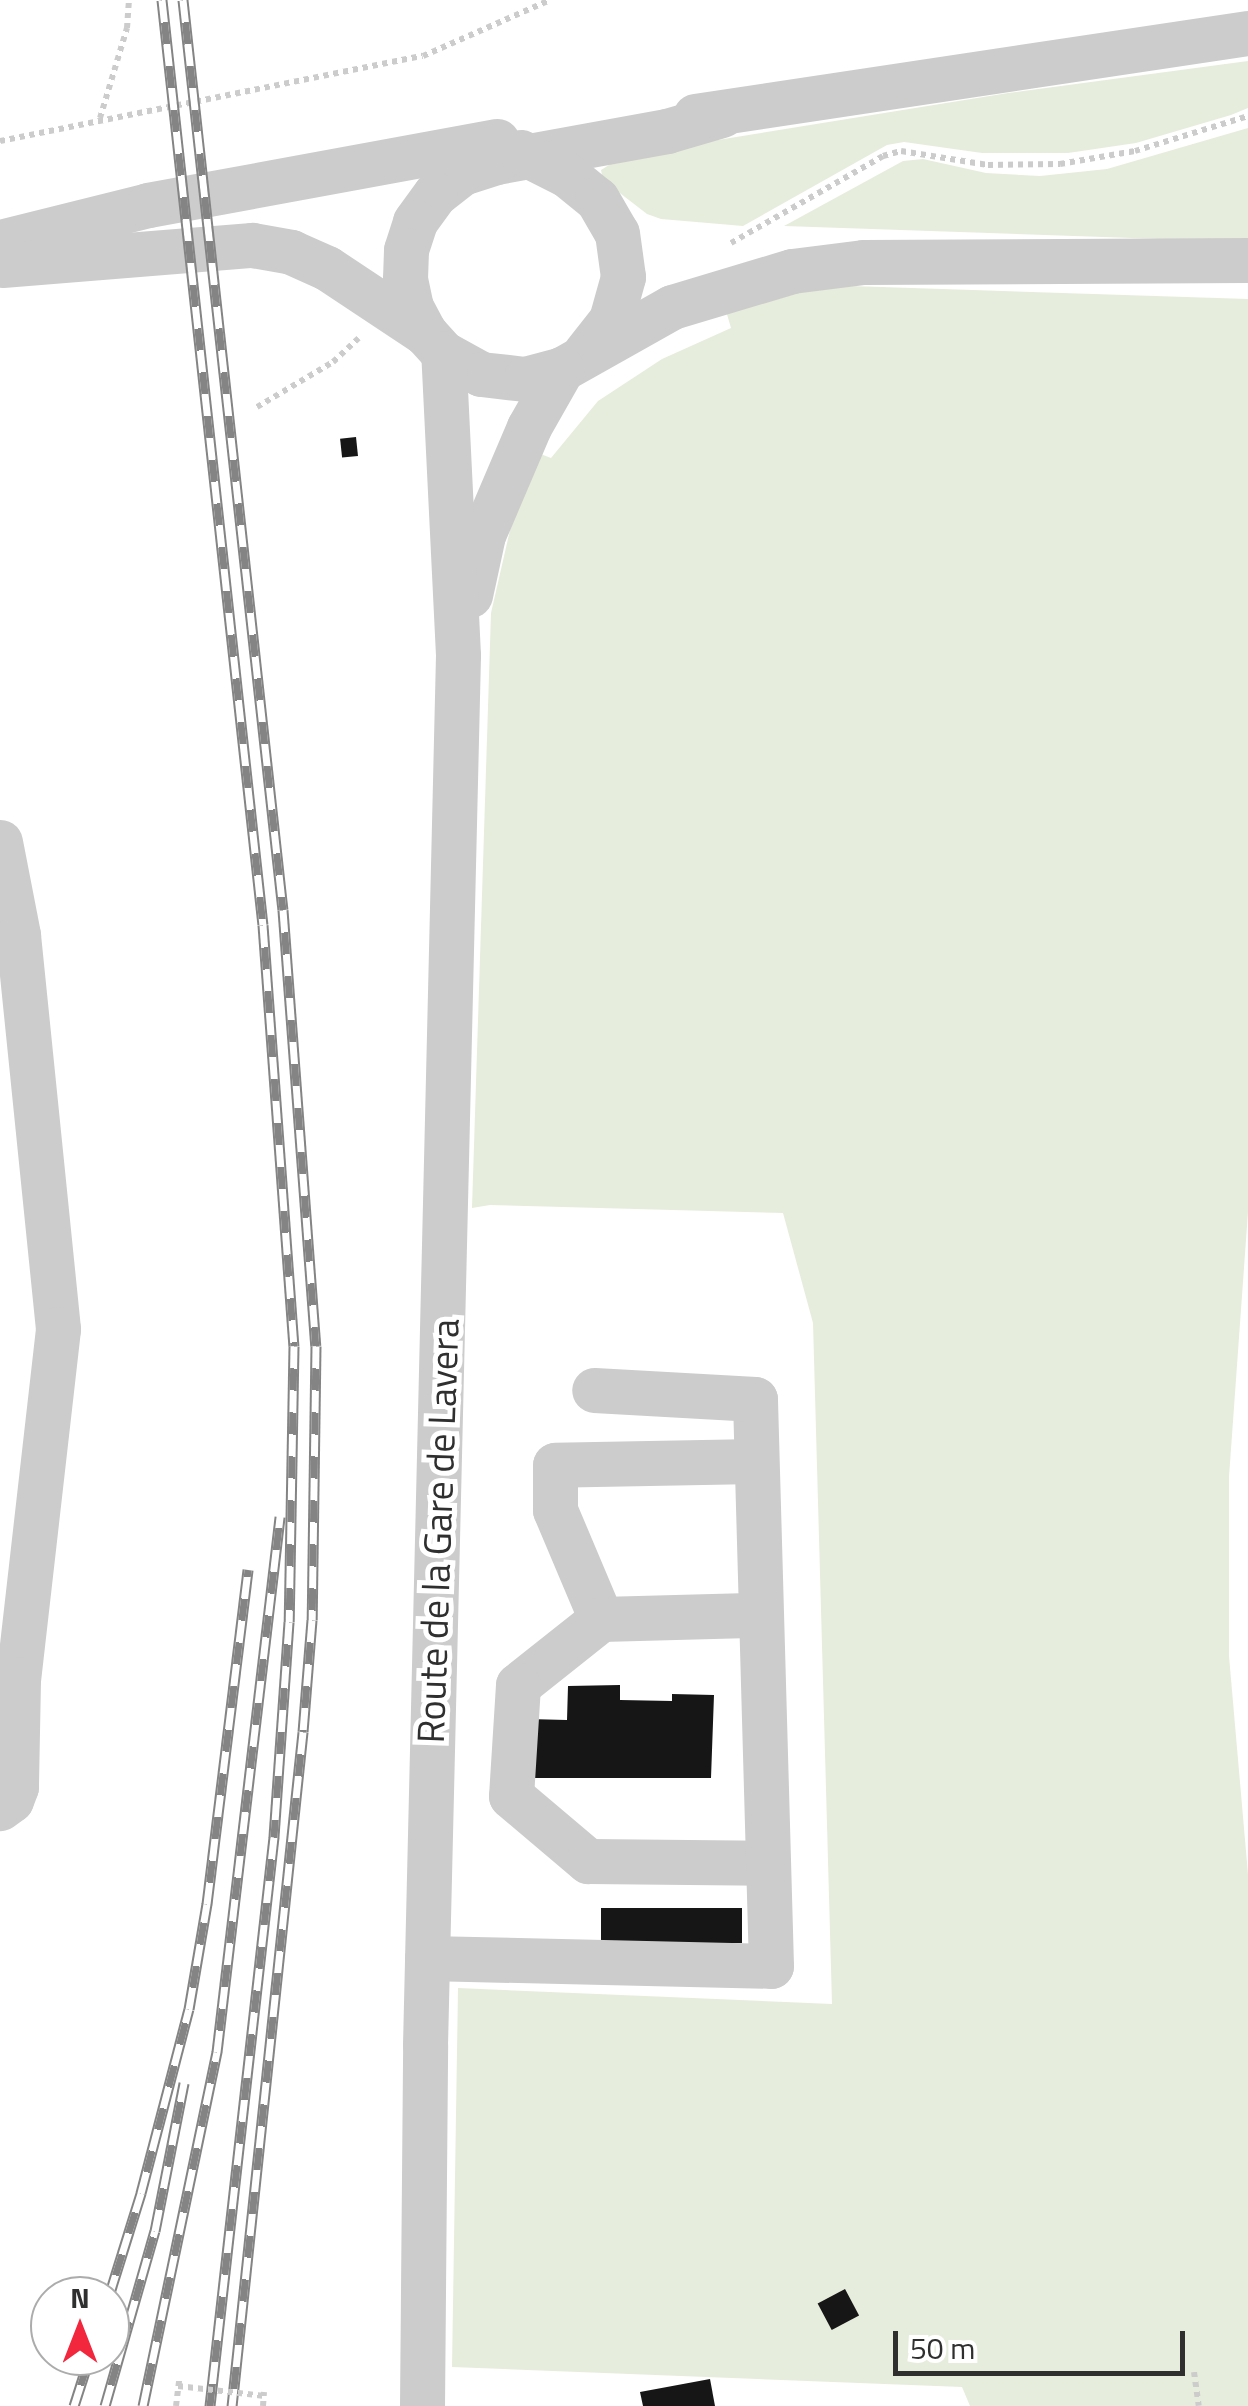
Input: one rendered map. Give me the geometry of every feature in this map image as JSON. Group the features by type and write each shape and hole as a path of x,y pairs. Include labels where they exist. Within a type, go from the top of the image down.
{"street":[{"path":"0,242 148,205 601,123 722,115 1248,33"},
{"path":"419,332 404,279 406,250 415,222 435,194 462,173 667,131 722,115"},
{"path":"488,142 531,156 567,175 597,199 617,233 623,277 611,320 573,362"},
{"path":"0,265 252,245 291,252 328,268 482,374 526,379 573,362 672,307 792,272 863,262 1248,260"},
{"name":"Route de la Gare de Lavera","path":"419,332 458,656 427,1958 422,2406"},
{"name":"Route de la Gare de Lavera","path":"458,656 483,535 529,428 573,362"},
{"path":"0,842 18,935 58,1329 18,1679 16,1787 11,1800 0,1808"},
{"path":"427,1958 771,1966 765,1863 755,1399 594,1390"},
{"path":"601,1619 555,1510 555,1465 756,1461"},
{"path":"759,1614 601,1619 518,1686 511,1796 588,1861 765,1863"}],"path":[{"path":"100,120 127,28 129,0"},
{"path":"0,141 423,56 550,0"},
{"path":"719,250 883,156 901,150 988,165 1060,164 1135,150 1248,116"},
{"path":"257,407 333,362 419,332"},
{"path":"1194,2372 1199,2406"},
{"path":"176,2406 179,2383 264,2394 263,2406"}],"green space":[{"path":"1248,61 1248,108 1231,115 1136,143 1068,153 982,153 904,142 887,145 743,226 661,219 647,214 603,180 601,170 625,155 1008,93"},
{"path":"1248,128 1248,242 784,226 903,161 923,159 986,173 1040,176 1107,169"},
{"path":"851,286 1248,299 1248,1212 1229,1477 1229,1656 1248,1874 1248,2406 970,2406 962,2387 452,2367 458,1988 832,2004 813,1323 783,1213 490,1205 472,1208 491,613 513,517 538,453 551,458 598,401 662,359 731,328 726,311 782,294"}],"building":[{"path":"356,437 358,456 342,458 340,439"},
{"path":"620,1685 620,1700 672,1701 672,1694 714,1695 711,1778 526,1778 528,1719 567,1720 568,1686"},
{"path":"601,1908 742,1908 742,1943 601,1943"},
{"path":"845,2289 859,2315 832,2330 818,2304"},
{"path":"710,2379 715,2406 643,2406 640,2392"}],"railway":[{"path":"162,0 263,925 294,1346 289,1622 274,1837 210,2406"},
{"path":"183,0 283,910 316,1346 312,1620 232,2406"},
{"path":"143,2406 217,2052 280,1517"},
{"path":"115,2276 189,2009 207,1904 248,1570"},
{"path":"105,2406 155,2231 184,2083"},
{"path":"74,2406 84,2376"}]}
